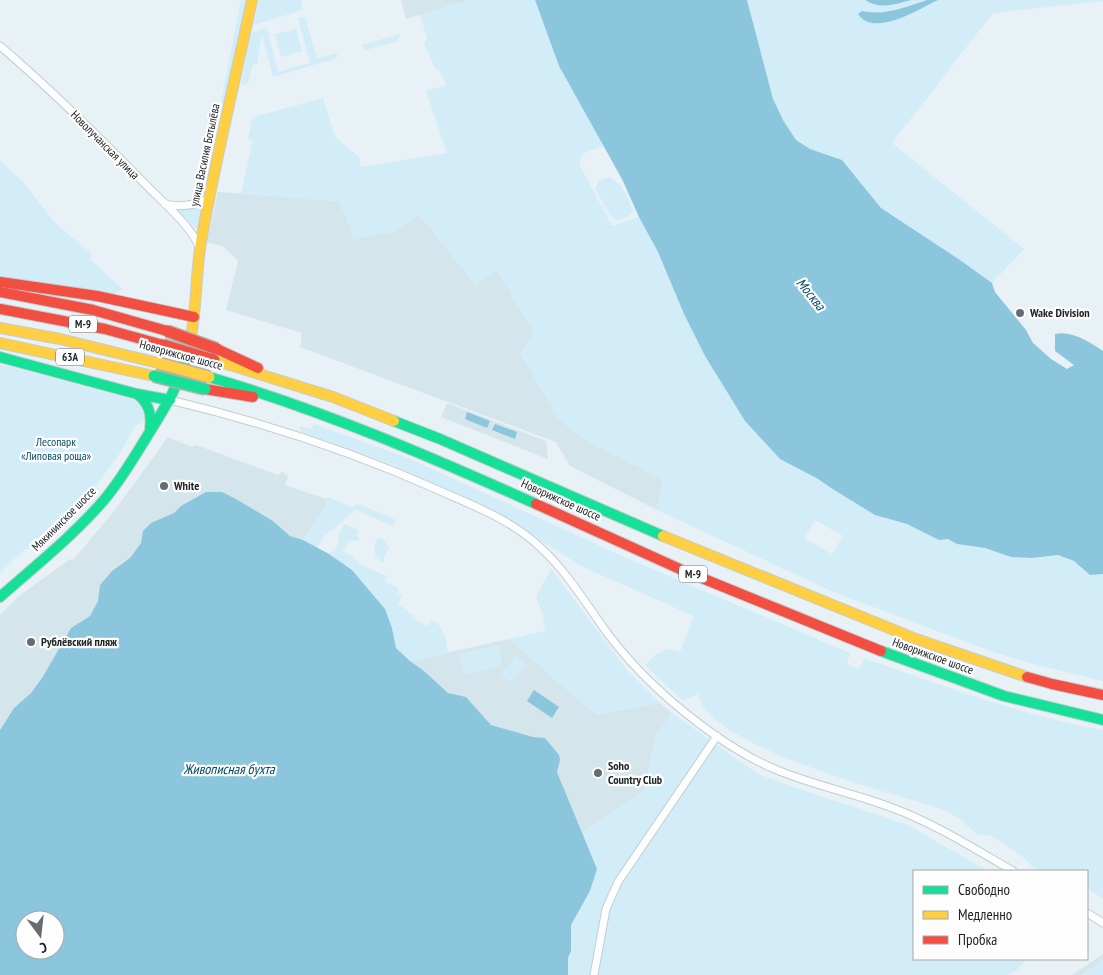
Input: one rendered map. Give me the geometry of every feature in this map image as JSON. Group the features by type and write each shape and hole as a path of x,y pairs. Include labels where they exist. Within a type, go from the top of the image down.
{"main road":[{"name":"улица Василия Ботылёва","path":"170,400 188,356 193,329 203,228 252,0"},
{"path":"0,282 52,289 159,309 194,318"},
{"path":"0,292 93,310 167,331 217,348 297,386"},
{"name":"Новорижское шоссе","path":"0,309 105,329 214,360 332,397 440,438 693,549 916,639 1011,672 1103,696"},
{"name":"Новорижское шоссе","path":"0,328 92,345 209,377 292,403 428,456 682,570 909,662 1004,696 1103,720"},
{"name":"63A","path":"0,343 206,389 292,403"},
{"path":"0,357 137,394 170,400"},
{"path":"137,394 150,407 152,420 148,435"},
{"name":"Мякининское шоссе","path":"0,597 46,558 95,510 114,487 170,400"}],"street":[{"name":"Новолучанская улица","path":"0,46 28,70 165,204 198,242 200,251"},
{"path":"165,204 172,206 191,205 209,199"},
{"path":"187,228 195,230 203,228"},
{"path":"170,400 286,432 350,454 480,508 523,532 556,562 567,575 609,635 639,671 669,700 717,736 745,755 778,770 891,807 956,836 1011,870"},
{"path":"594,975 606,909 618,882 717,736"},
{"path":"1088,914 1103,923"}],"shaded area":[{"path":"401,0 470,0 406,19"},
{"path":"218,192 339,201 394,232 419,214 475,284 497,270 534,332 585,440 663,480 657,510 570,466 556,442 300,347 302,333 226,310 238,261 223,246 207,242"},
{"path":"447,403 546,441 548,459 441,417"},
{"path":"168,437 192,447 196,445 278,475 282,472 288,476 285,485 326,499 327,505 303,540 290,536 273,521 222,492 181,506 174,513 143,531 141,543 130,558 112,571 100,585 98,601 90,616 71,628 42,678 31,693 14,708 0,730 0,615 19,596 70,559 73,560 115,510"},
{"name":"Soho Country Club","path":"509,639 596,715 660,703 672,713 656,736 644,792 582,833 557,771 560,760 545,738 533,737 491,725 466,697 448,693 410,661"},
{"path":"1103,954 1103,975 1072,975"}],"green space":[{"path":"241,0 249,0 227,102 221,102"},
{"path":"259,0 301,0 303,10 254,25"},
{"path":"470,0 535,0 559,66 604,146 583,153 579,164 612,226 639,217 658,252 684,314 705,356 745,421 780,459 818,479 875,515 907,524 939,540 948,539 957,544 985,548 1011,557 1032,558 1058,555 1074,561 1090,574 1103,574 1103,681 996,653 902,618 829,590 657,510 663,480 585,440 559,420 520,354 534,332 497,271 475,284 419,214 394,232 354,239 339,201 241,194 253,140 248,139 253,117 323,98 335,137 359,157 361,167 447,153 426,91 446,85 440,71 435,68 424,44 427,39 420,15","holes":["815,520 843,536 832,554 804,538"]},
{"path":"747,0 1103,0 993,13 892,143 1024,249 992,283 881,208 842,160 810,149 796,140 783,120 773,99"},
{"path":"305,17 317,58 337,53 337,58 273,77 262,35 257,64 253,64 248,84 241,84 251,33 267,28 278,72 310,63 298,18"},
{"path":"296,29 302,51 281,57 275,34"},
{"path":"400,34 398,41 366,50 361,45"},
{"path":"0,160 24,183 55,223 92,254 90,259 122,289 114,294 0,278"},
{"path":"609,177 621,187 627,196 633,212 626,218 616,221 608,212 595,188 599,181"},
{"path":"199,206 203,208 200,225 196,228 177,210"},
{"name":"Лесопарк «Липовая роща»","path":"0,364 131,399 142,405 147,415 142,422 135,426 120,453 98,483 50,534 20,553 0,573"},
{"path":"314,424 408,458 622,556 850,653 847,664 858,669 862,665 864,658 1012,708 1103,730 1103,899 1088,889 1088,870 1043,870 1032,867 1023,857 992,836 976,834 960,819 945,810 806,766 767,750 734,732 709,714 698,694 683,701 645,665 655,655 668,649 680,652 694,616 583,567 507,519 393,465 299,431 301,426 311,429"},
{"path":"328,497 351,507 359,504 396,520 393,526 356,510 325,535 317,548 303,540 326,505"},
{"path":"344,524 359,530 357,535 360,540 349,541 343,552 353,556 358,563 386,576 385,582 399,589 398,593 402,596 398,605 408,610 413,615 412,618 427,626 432,620 436,623 444,633 448,652 410,661 396,648 392,628 385,609 352,570 329,554 339,542 338,537"},
{"path":"378,538 383,539 389,547 384,557 384,563 376,558 374,546"},
{"path":"551,569 627,670 660,703 596,715 509,639 545,631 543,615 536,597"},
{"path":"498,645 503,666 464,675 459,654"},
{"path":"516,656 526,664 512,683 501,675"},
{"path":"672,713 758,774 906,824 986,870 913,870 913,960 1026,960 1016,971 1007,975 568,975 568,958 571,951 571,925 590,891 597,869 582,833 644,792 656,736"},
{"path":"1103,960 1103,975 1082,975"}],"water":[{"name":"Москва","path":"535,0 747,0 773,99 783,120 796,140 810,149 842,160 881,208 992,283 995,292 1026,330 1033,343 1051,359 1067,369 1074,365 1055,351 1055,334 1061,333 1074,335 1103,351 1103,574 1090,575 1074,561 1058,555 1032,558 1011,557 985,548 957,544 948,539 939,540 907,524 875,515 818,479 780,459 745,421 705,356 684,314 658,252 639,217 622,179 559,66"},
{"path":"865,0 911,0 877,5"},
{"path":"927,0 938,0 909,15 885,22 865,21 858,14 862,11 887,12"},
{"path":"467,412 490,421 487,428 465,419"},
{"path":"495,424 517,432 515,439 492,430"},
{"name":"Живописная бухта","path":"206,492 222,492 273,521 290,536 303,540 329,554 352,570 385,609 392,628 396,648 410,661 448,693 466,697 491,725 533,737 545,738 559,755 560,760 557,772 597,869 590,891 571,925 571,951 568,958 568,975 0,975 0,730 14,708 31,693 42,678 71,628 90,616 98,601 100,585 112,571 130,558 141,543 143,531 151,523 174,513 181,506"},
{"path":"534,690 559,707 552,718 527,701"}],"traffic: fast":[{"path":"0,597 67,538 111,492 167,403 181,375 187,355"},
{"path":"0,357 137,394 170,400"},
{"path":"154,376 205,389"},
{"path":"209,377 334,419 536,504"},
{"path":"137,394 149,409 150,429"},
{"path":"394,421 440,439 663,536"},
{"path":"881,651 1004,696 1103,720"}],"traffic: slow":[{"path":"187,355 193,327 201,242 252,0"},
{"path":"0,328 60,339 158,363"},
{"path":"0,343 154,376"},
{"path":"214,360 333,397 394,421"},
{"path":"158,363 209,377"},
{"path":"663,536 916,639 1027,677"}],"traffic: jam":[{"path":"0,282 97,296 194,317"},
{"path":"0,292 93,310 167,331"},
{"path":"0,309 105,329 163,345"},
{"path":"167,331 217,349"},
{"path":"163,345 214,360"},
{"path":"217,349 258,368"},
{"path":"205,389 253,397"},
{"path":"536,504 682,570 881,651"},
{"path":"1027,677 1103,695"}],"place":[{"name":"Wake Division","path":"1020,313"},
{"name":"White","path":"164,486"},
{"name":"Рублёвский пляж","path":"31,642"},
{"name":"Soho Country Club","path":"598,773"}]}
